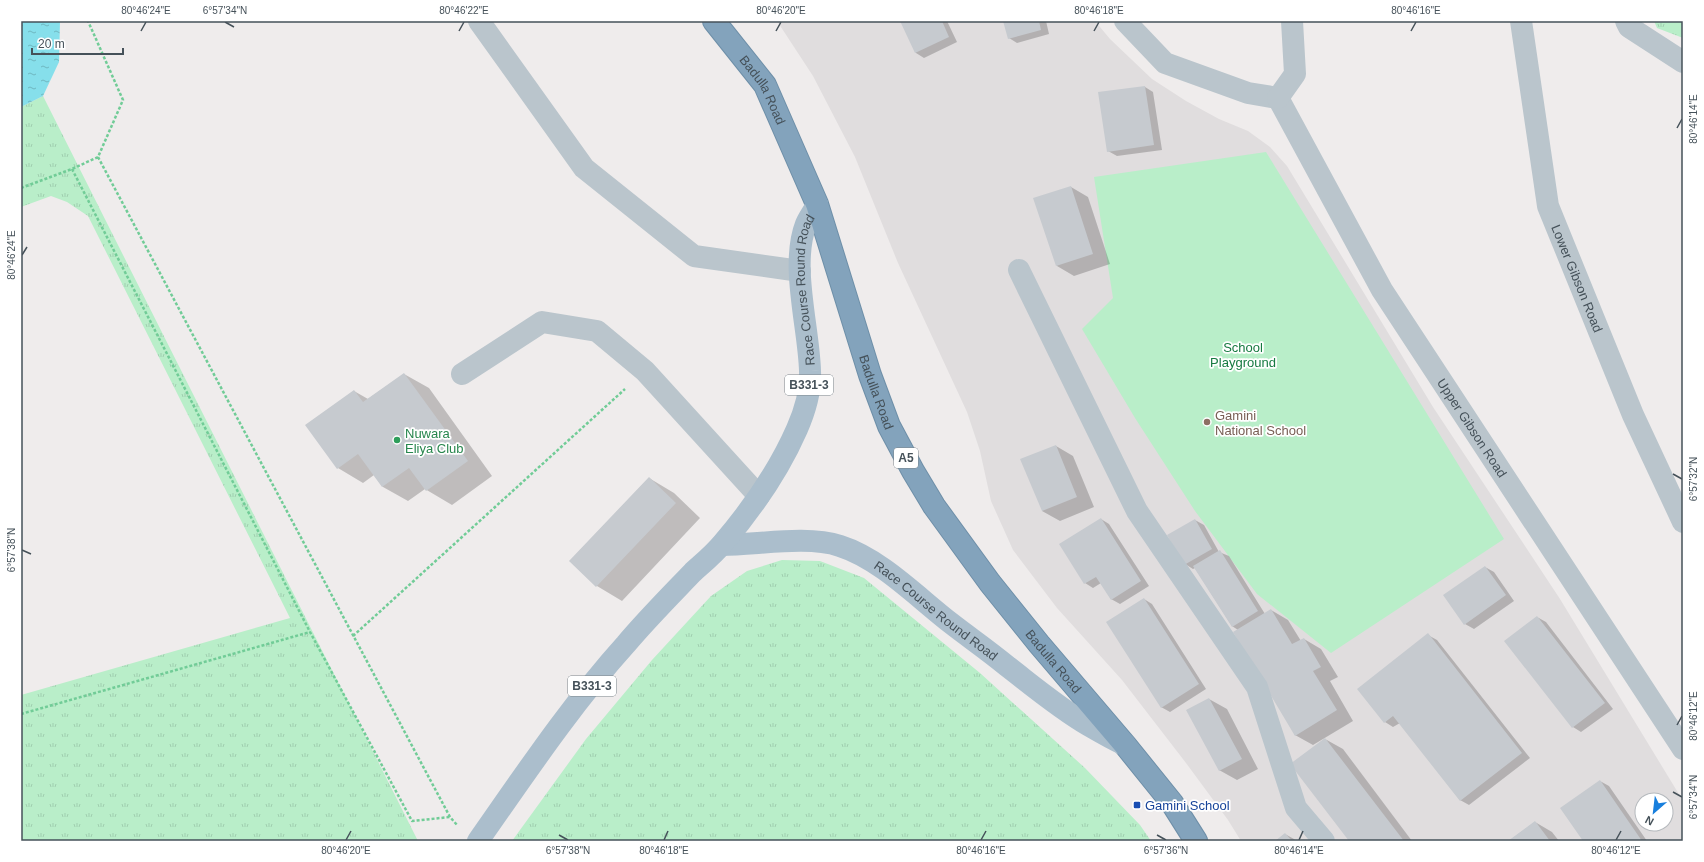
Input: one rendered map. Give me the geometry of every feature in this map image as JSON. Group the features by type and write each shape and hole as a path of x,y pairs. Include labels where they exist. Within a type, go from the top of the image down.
{"highway":[{"name":"Badulla Road","path":"714,21 765,85 817,204 870,375 889,426 913,471 934,506 990,583 1172,803 1196,841"}],"main road":[{"name":"Race Course Round Road","path":"478,841 550,740 620,651 670,596 722,545 759,496 784,455 797,428 809,391 810,371 800,271 801,243 806,224 817,204"},
{"name":"Race Course Round Road","path":"722,545 802,542 824,543 840,546 858,554 906,586 951,624 1051,700 1088,725 1126,746"}],"street":[{"path":"479,21 584,168 694,256 800,271"},
{"path":"1125,21 1165,63 1248,93 1278,98 1295,74 1292,21"},
{"name":"Lower Gibson Road","path":"1521,21 1548,206 1633,415 1683,522"},
{"path":"1626,21 1629,27 1683,62"},
{"name":"Upper Gibson Road","path":"1278,98 1382,290 1683,749"},
{"path":"1019,270 1138,511 1257,687 1296,808 1324,841"},
{"path":"462,374 542,322 597,331 645,371 759,496"}],"path":[{"path":"21,188 72,169 98,157 123,100 88,21"},
{"path":"98,157 450,817 459,826"},
{"path":"72,169 310,632 412,821 450,817"},
{"path":"353,636 645,371"},
{"path":"21,714 310,632"}],"shaded area":[{"name":"Gamini National School","path":"777,21 1095,21 1110,39 1152,79 1186,101 1219,119 1248,131 1270,147 1287,166 1433,407 1560,599 1683,801 1683,841 1241,841 1228,820 1186,763 1122,680 1057,608 1013,550 991,501 980,451 967,412 898,263 855,157 813,76"}],"green space":[{"path":"1654,21 1683,21 1683,38 1657,28"},
{"path":"43,96 418,841 21,841 21,695 290,618 88,216 67,202 51,196 21,207 21,107"},
{"name":"School Playground","path":"1266,152 1504,539 1331,653 1257,594 1195,511 1135,418 1082,329 1113,298 1094,177"},
{"path":"782,560 820,561 864,578 980,673 1085,768 1140,825 1151,841 512,841 586,739 652,660 711,596 747,571"}],"water":[{"path":"21,21 60,21 59,62 43,96 21,107"}],"building":[{"path":"900,21 942,21 949,37 915,53"},
{"path":"1003,21 1039,21 1041,30 1008,39"},
{"path":"1145,86 1154,145 1107,152 1098,92"},
{"path":"1071,186 1093,254 1056,266 1033,198"},
{"path":"404,373 468,461 426,491 409,468 382,487 358,454 337,469 305,425 354,390 363,402"},
{"path":"1056,445 1077,497 1042,511 1020,459"},
{"path":"649,477 676,503 596,587 569,561"},
{"path":"1101,518 1141,581 1111,600 1096,577 1084,584 1059,544"},
{"path":"1195,519 1212,549 1184,565 1167,535"},
{"path":"1220,550 1258,611 1232,627 1193,566"},
{"path":"1485,566 1506,595 1464,625 1443,595"},
{"path":"1144,598 1199,684 1161,708 1106,622"},
{"path":"1271,609 1292,644 1304,638 1321,667 1313,671 1337,710 1295,736 1233,632"},
{"path":"1537,616 1605,703 1572,728 1504,641"},
{"path":"1428,633 1522,753 1460,801 1393,716 1384,723 1357,689"},
{"path":"1209,698 1242,759 1219,771 1186,710"},
{"path":"1325,738 1404,841 1349,841 1290,764"},
{"path":"1600,780 1634,829 1634,832 1636,832 1642,841 1583,841 1560,808"},
{"path":"1535,821 1550,841 1508,841"},
{"path":"1285,833 1292,841 1275,841"}],"place":[{"name":"Gamini National School","path":"1207,422"},
{"name":"Nuwara Eliya Club","path":"397,440"},
{"name":"Gamini School","path":"1137,805"}]}
